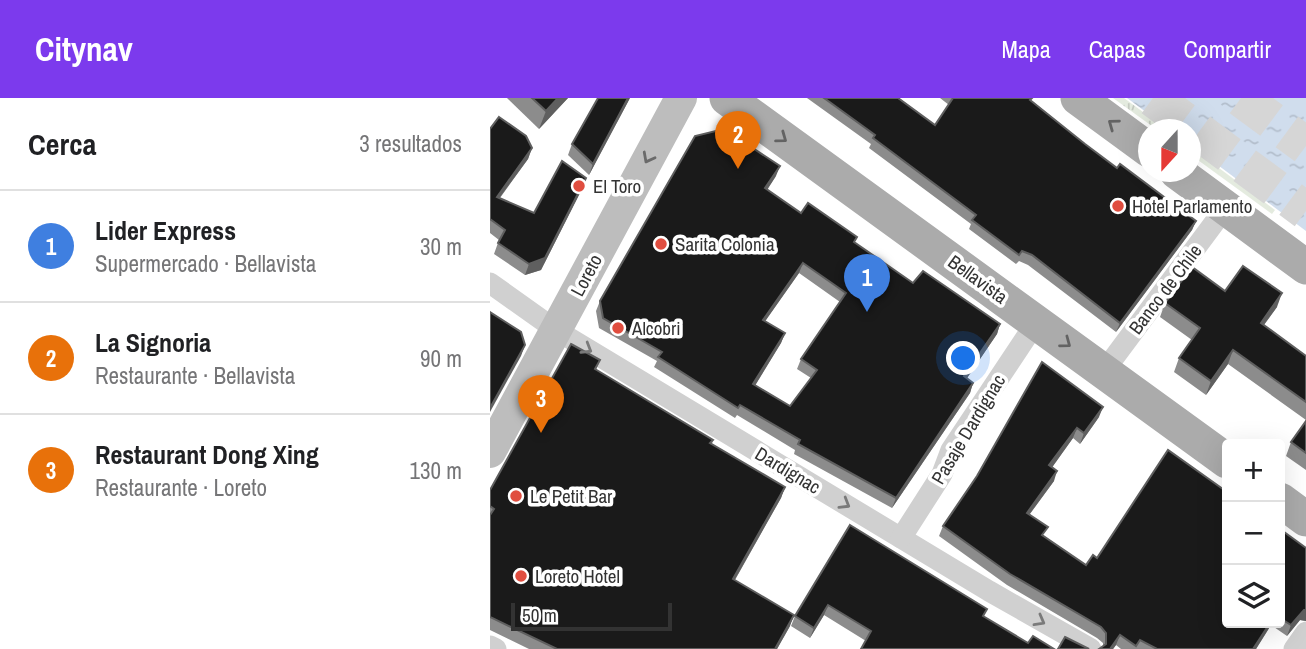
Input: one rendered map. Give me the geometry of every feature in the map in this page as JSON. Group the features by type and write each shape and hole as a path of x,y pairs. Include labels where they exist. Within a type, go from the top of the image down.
{"main road":[{"name":"Loreto","path":"490,452 681,98"},
{"name":"Bellavista","path":"727,98 1222,457"},
{"path":"1078,98 1138,142"},
{"path":"1191,182 1306,267"},
{"path":"1284,502 1306,519"}],"street":[{"name":"Banco de Chile","path":"1104,371 1226,207"},
{"name":"Dardignac","path":"490,283 556,330 1091,649"},
{"name":"Pasaje Dardignac","path":"901,538 942,474 951,450 1037,321"},
{"path":"1294,649 1306,632"},
{"path":"490,646 496,649"}],"green space":[{"path":"1113,98 1124,98 1152,119 1142,119"},
{"path":"1201,154 1275,210 1272,214 1201,162"}],"water":[{"path":"1127,98 1306,98 1306,231 1201,152 1201,119 1155,119"}],"building":[{"path":"532,98 558,98 546,111"},
{"path":"598,98 628,98 593,164 572,144"},
{"path":"824,98 898,98 935,125 953,98 1032,98 1030,100 1117,168 1120,164 1138,178 1138,182 1144,182 1196,221 1120,323 1032,255 1022,251 1019,255 972,220 976,215 873,138 875,135"},
{"path":"499,117 526,136 532,148 497,197 534,213 562,161 586,178 545,258 529,264 498,243 505,230 490,219 490,129"},
{"path":"724,129 780,166 765,188 801,213 808,203 857,237 854,242 913,283 923,271 1000,324 964,376 973,383 896,498 798,444 800,440 740,405 738,408 658,357 662,352 603,318 600,301 695,136","holes":["803,263 846,293 801,359 817,370 790,406 753,384 785,333 763,320"]},
{"path":"1243,266 1282,293 1261,323 1306,356 1306,402 1233,350 1211,381 1179,358 1200,328 1165,303 1192,267 1225,291"},
{"path":"490,312 521,332 525,345 490,408"},
{"path":"571,344 600,360 595,369 713,440 710,443 785,487 733,579 794,615 775,649 557,649 490,617 490,515 494,509 490,506 490,490"},
{"path":"1042,362 1103,407 1084,433 1077,428 1049,465 1057,471 1027,513 1048,527 1042,535 1086,565 1093,555 1097,558 1168,450 1222,488 1222,628 1267,628 1253,649 1157,649 1140,640 1136,646 1120,635 1110,649 1099,649 1106,644 1106,633 1101,627 1010,574 943,526 977,476"},
{"path":"1306,421 1306,453 1291,442"},
{"path":"850,525 987,609 983,616 1028,643 1033,636 1054,649 861,649 871,631 828,605 814,628 795,616"},
{"path":"1285,533 1306,548 1306,610 1291,625 1285,621"},
{"path":"1065,637 1089,649 1058,649"}],"tunnel":[{"path":"1153,98 1306,211"},
{"path":"1241,98 1306,146"}],"place":[{"name":"La Signoria","path":"738,169"},
{"name":"El Toro","path":"579,186"},
{"name":"Hotel Parlamento","path":"1118,206"},
{"name":"Sarita Colonia","path":"661,244"},
{"name":"Lider Express","path":"867,312"},
{"name":"Alcobri","path":"618,328"},
{"name":"Restaurant Dong Xing","path":"541,433"},
{"name":"Le Petit Bar","path":"516,496"},
{"name":"Loreto Hotel","path":"521,576"}]}
